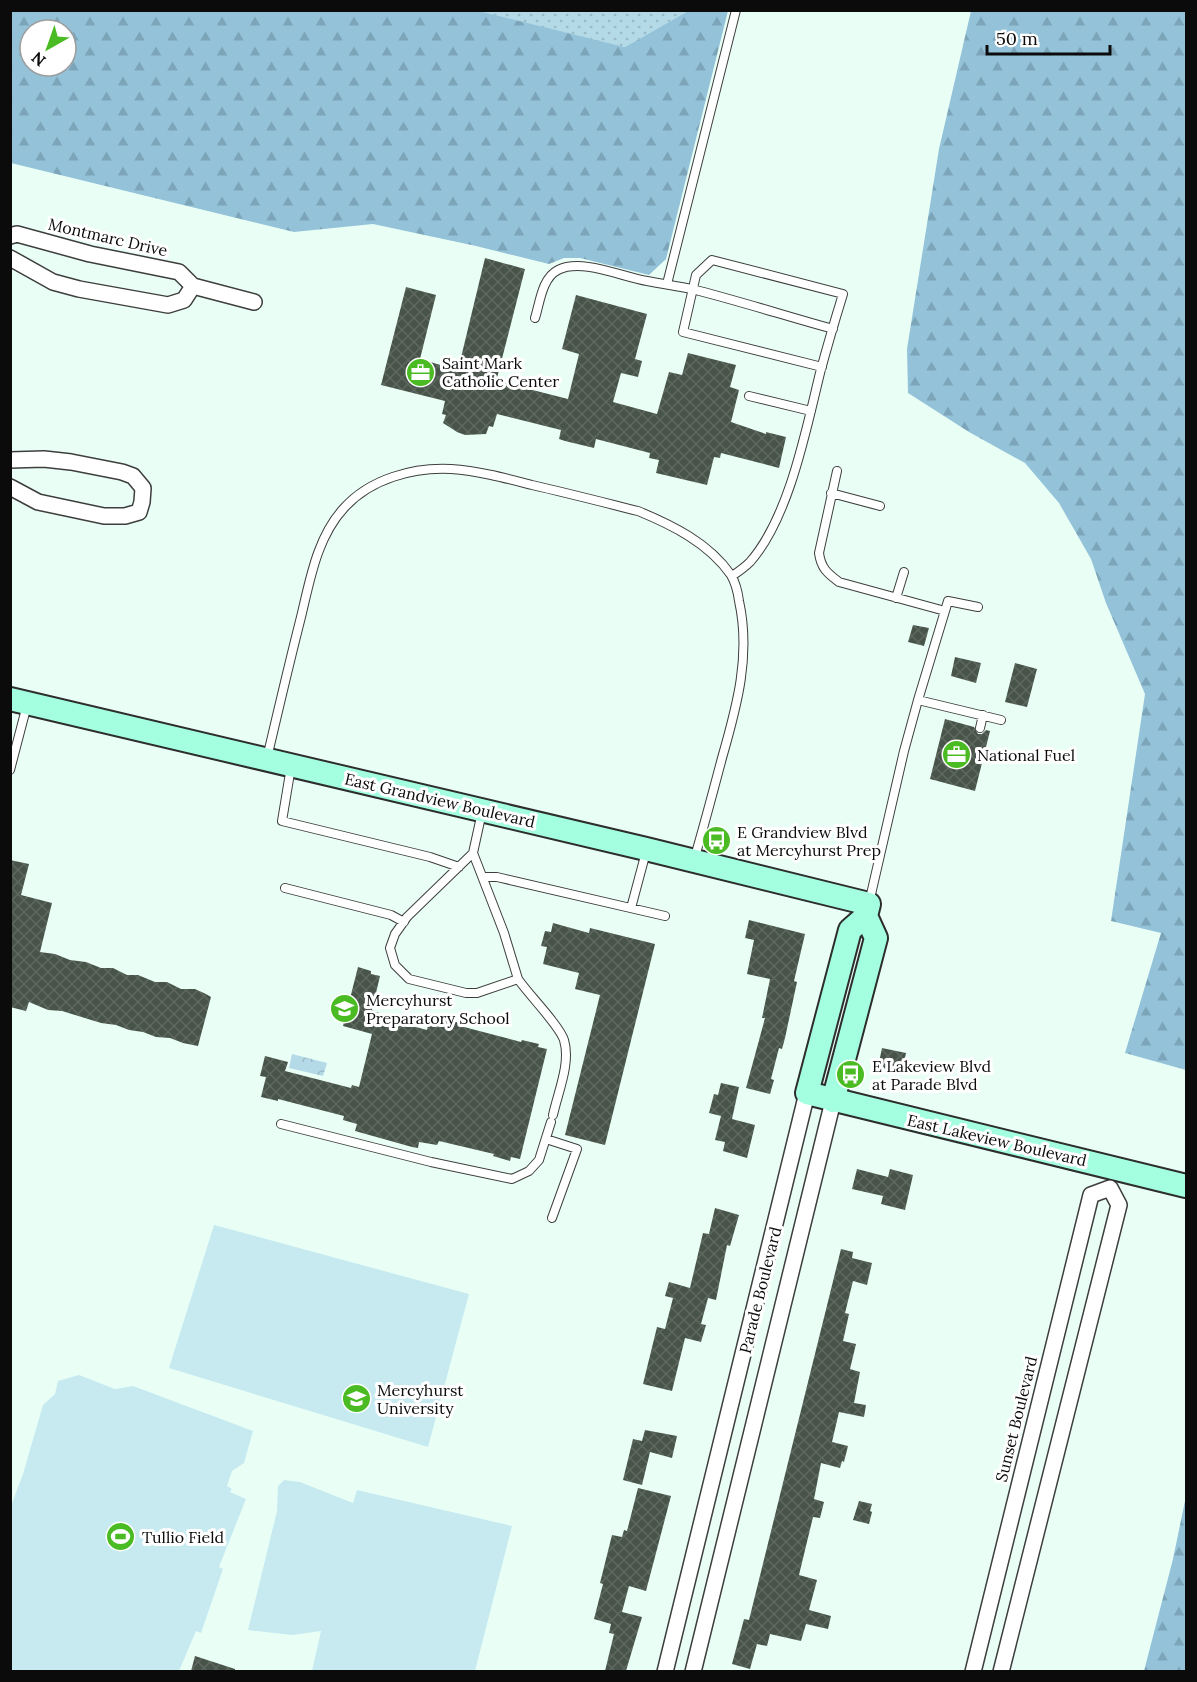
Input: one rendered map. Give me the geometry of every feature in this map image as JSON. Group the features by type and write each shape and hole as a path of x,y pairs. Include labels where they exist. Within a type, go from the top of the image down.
{"street":[{"name":"Montmarc Drive","path":"10,236 17,234 90,254 179,272 193,286 254,302"},
{"path":"10,258 53,282 168,305 183,300 193,286"},
{"path":"10,460 44,459 122,472 133,476 143,488 139,512 125,516 104,516 38,502 10,487"},
{"name":"East Grandview Boulevard","path":"19,701 646,849 867,910"},
{"name":"Parade Boulevard","path":"665,1671 807,1093 850,930 867,910"},
{"name":"Parade Boulevard","path":"693,1671 833,1101 876,938 867,910"},
{"name":"East Lakeview Boulevard","path":"807,1093 1113,1178 1186,1186"},
{"path":"1001,1671 1119,1205 1113,1178"},
{"name":"Sunset Boulevard","path":"973,1671 1091,1195 1113,1178"}],"lane":[{"path":"667,284 735,10"},
{"path":"732,576 749,563 762,547 776,521 797,464 843,294 712,260 696,275 683,332 822,367"},
{"path":"535,318 544,285 550,275 572,266 589,267 647,282 693,290 833,329"},
{"path":"749,396 811,411"},
{"path":"266,759 304,606 323,542 332,523 344,507 364,491 386,479 404,473 426,469 485,473 638,511 661,520 693,538 732,576 743,616 744,670 736,708 694,861"},
{"path":"837,471 819,553 820,564 827,574 839,582 945,611"},
{"path":"831,493 880,506"},
{"path":"896,598 904,572"},
{"path":"867,910 904,751 948,601 978,608"},
{"path":"918,700 1001,720"},
{"path":"10,770 19,701"},
{"path":"980,728 983,715"},
{"path":"292,765 282,821 430,857 459,867"},
{"path":"482,810 473,853 404,922 395,934 390,948 395,965 409,980 466,993 477,993 518,980"},
{"path":"631,908 646,849"},
{"path":"282,1124 431,1162 512,1179 529,1171 539,1160 565,1066 564,1041 558,1029 518,980 504,933 473,853"},
{"path":"483,877 497,877 665,916"},
{"path":"285,888 391,915 404,922"},
{"path":"546,1139 577,1149 552,1218"}],"green space":[{"path":"474,10 625,47 688,11 728,11 666,259 649,275 580,258 564,258 549,264 373,224 294,232 11,163 11,11"},
{"path":"474,11 688,11 625,47"},
{"path":"971,11 1186,11 1186,1070 1125,1053 1161,933 1111,921 1145,694 1106,603 1091,559 1059,503 1025,463 969,432 908,393 907,349 939,149"},
{"path":"292,1054 327,1063 323,1076 289,1068"},
{"path":"1186,1496 1186,1670 1185,1672 1144,1671 1173,1559"}],"shaded area":[{"path":"214,1225 469,1294 428,1447 169,1368"},
{"name":"Tullio Field","path":"79,1375 115,1389 133,1386 253,1431 244,1463 232,1471 227,1486 232,1489 230,1492 246,1499 219,1567 223,1569 201,1633 196,1631 179,1671 11,1671 11,1506 43,1405 55,1394 58,1381"},
{"path":"284,1480 300,1482 353,1503 357,1490 512,1526 475,1671 312,1671 321,1631 292,1635 248,1630 277,1511 278,1486"}],"building":[{"name":"Saint Mark Catholic Center","path":"485,258 525,269 497,378 505,380 505,383 568,399 579,354 562,349 576,295 647,314 635,359 642,361 638,377 621,373 613,402 657,414 669,372 682,375 688,353 736,365 730,387 739,390 731,422 766,434 766,432 786,437 779,468 721,453 720,458 714,457 707,485 656,473 659,460 649,458 650,453 596,439 594,448 565,441 559,439 561,430 497,414 493,427 489,426 486,434 465,435 443,423 446,415 442,414 445,401 381,385 406,287 436,295 420,359 458,370"},
{"path":"913,625 929,628 924,646 908,642"},
{"path":"955,657 981,663 976,683 951,676"},
{"path":"1015,663 1037,669 1027,707 1005,702"},
{"name":"National Fuel","path":"945,719 974,727 978,734 986,730 990,731 975,791 930,779"},
{"path":"10,860 29,864 21,895 52,903 40,952 86,962 101,968 113,968 127,975 138,975 155,982 167,982 181,989 195,989 206,994 211,997 198,1046 101,1023 62,1011 48,1010 29,1002 26,1011 10,1007"},
{"path":"749,920 805,934 794,981 797,982 785,1038 782,1049 779,1048 771,1079 774,1080 770,1094 746,1088 765,1018 762,1018 770,979 747,974 754,940 745,938"},
{"path":"553,923 589,933 590,928 655,944 605,1145 565,1135 600,995 575,989 579,973 543,964 547,947 541,946 545,931 551,932"},
{"path":"358,967 380,976 372,1010 379,1013 378,1017 427,1030 430,1016 465,1024 464,1027 521,1042 522,1040 539,1044 538,1047 547,1049 520,1159 511,1157 510,1161 493,1156 494,1154 439,1141 437,1145 419,1142 418,1148 412,1147 355,1131 357,1124 343,1120 344,1116 278,1099 278,1101 261,1097 266,1077 260,1076 265,1056 288,1062 285,1071 351,1088 352,1085 359,1087 372,1034 343,1026"},
{"path":"882,1048 906,1053 902,1072 878,1067"},
{"path":"721,1083 739,1087 732,1119 755,1125 747,1158 723,1151 725,1142 715,1140 721,1116 709,1113 714,1094 718,1095"},
{"path":"857,1169 888,1177 890,1169 913,1175 905,1210 881,1204 883,1196 852,1189"},
{"path":"715,1208 739,1215 730,1246 727,1245 716,1300 708,1298 701,1324 706,1325 701,1342 685,1338 672,1391 643,1384 657,1327 665,1329 673,1298 665,1296 669,1282 690,1288 703,1233 709,1234"},
{"path":"841,1249 853,1252 852,1258 872,1263 867,1285 853,1281 845,1313 849,1314 843,1341 856,1344 850,1369 860,1372 854,1403 866,1405 864,1417 839,1412 832,1442 848,1446 840,1468 821,1463 814,1499 824,1502 820,1518 813,1517 799,1575 817,1580 809,1610 831,1616 828,1629 806,1624 801,1641 770,1634 767,1646 757,1644 750,1669 732,1664 744,1619 749,1620"},
{"path":"645,1430 677,1436 672,1458 650,1452 642,1485 623,1480 633,1439 642,1441"},
{"path":"638,1488 671,1496 646,1591 629,1586 622,1612 642,1617 626,1671 605,1671 614,1634 609,1633 611,1624 594,1619 603,1584 600,1583 612,1535 622,1537 624,1530 627,1531"},
{"path":"859,1501 872,1504 869,1524 853,1520"},
{"path":"195,1656 235,1669 235,1671 191,1671"}],"place":[{"name":"Saint Mark Catholic Center","path":"421,372"},
{"name":"National Fuel","path":"956,755"},
{"name":"E Grandview Blvd at Mercyhurst Prep","path":"716,841"},
{"name":"Mercyhurst Preparatory School","path":"345,1009"},
{"name":"E Lakeview Blvd at Parade Blvd","path":"851,1075"},
{"name":"Mercyhurst University","path":"356,1399"},
{"name":"Tullio Field","path":"121,1537"}]}
